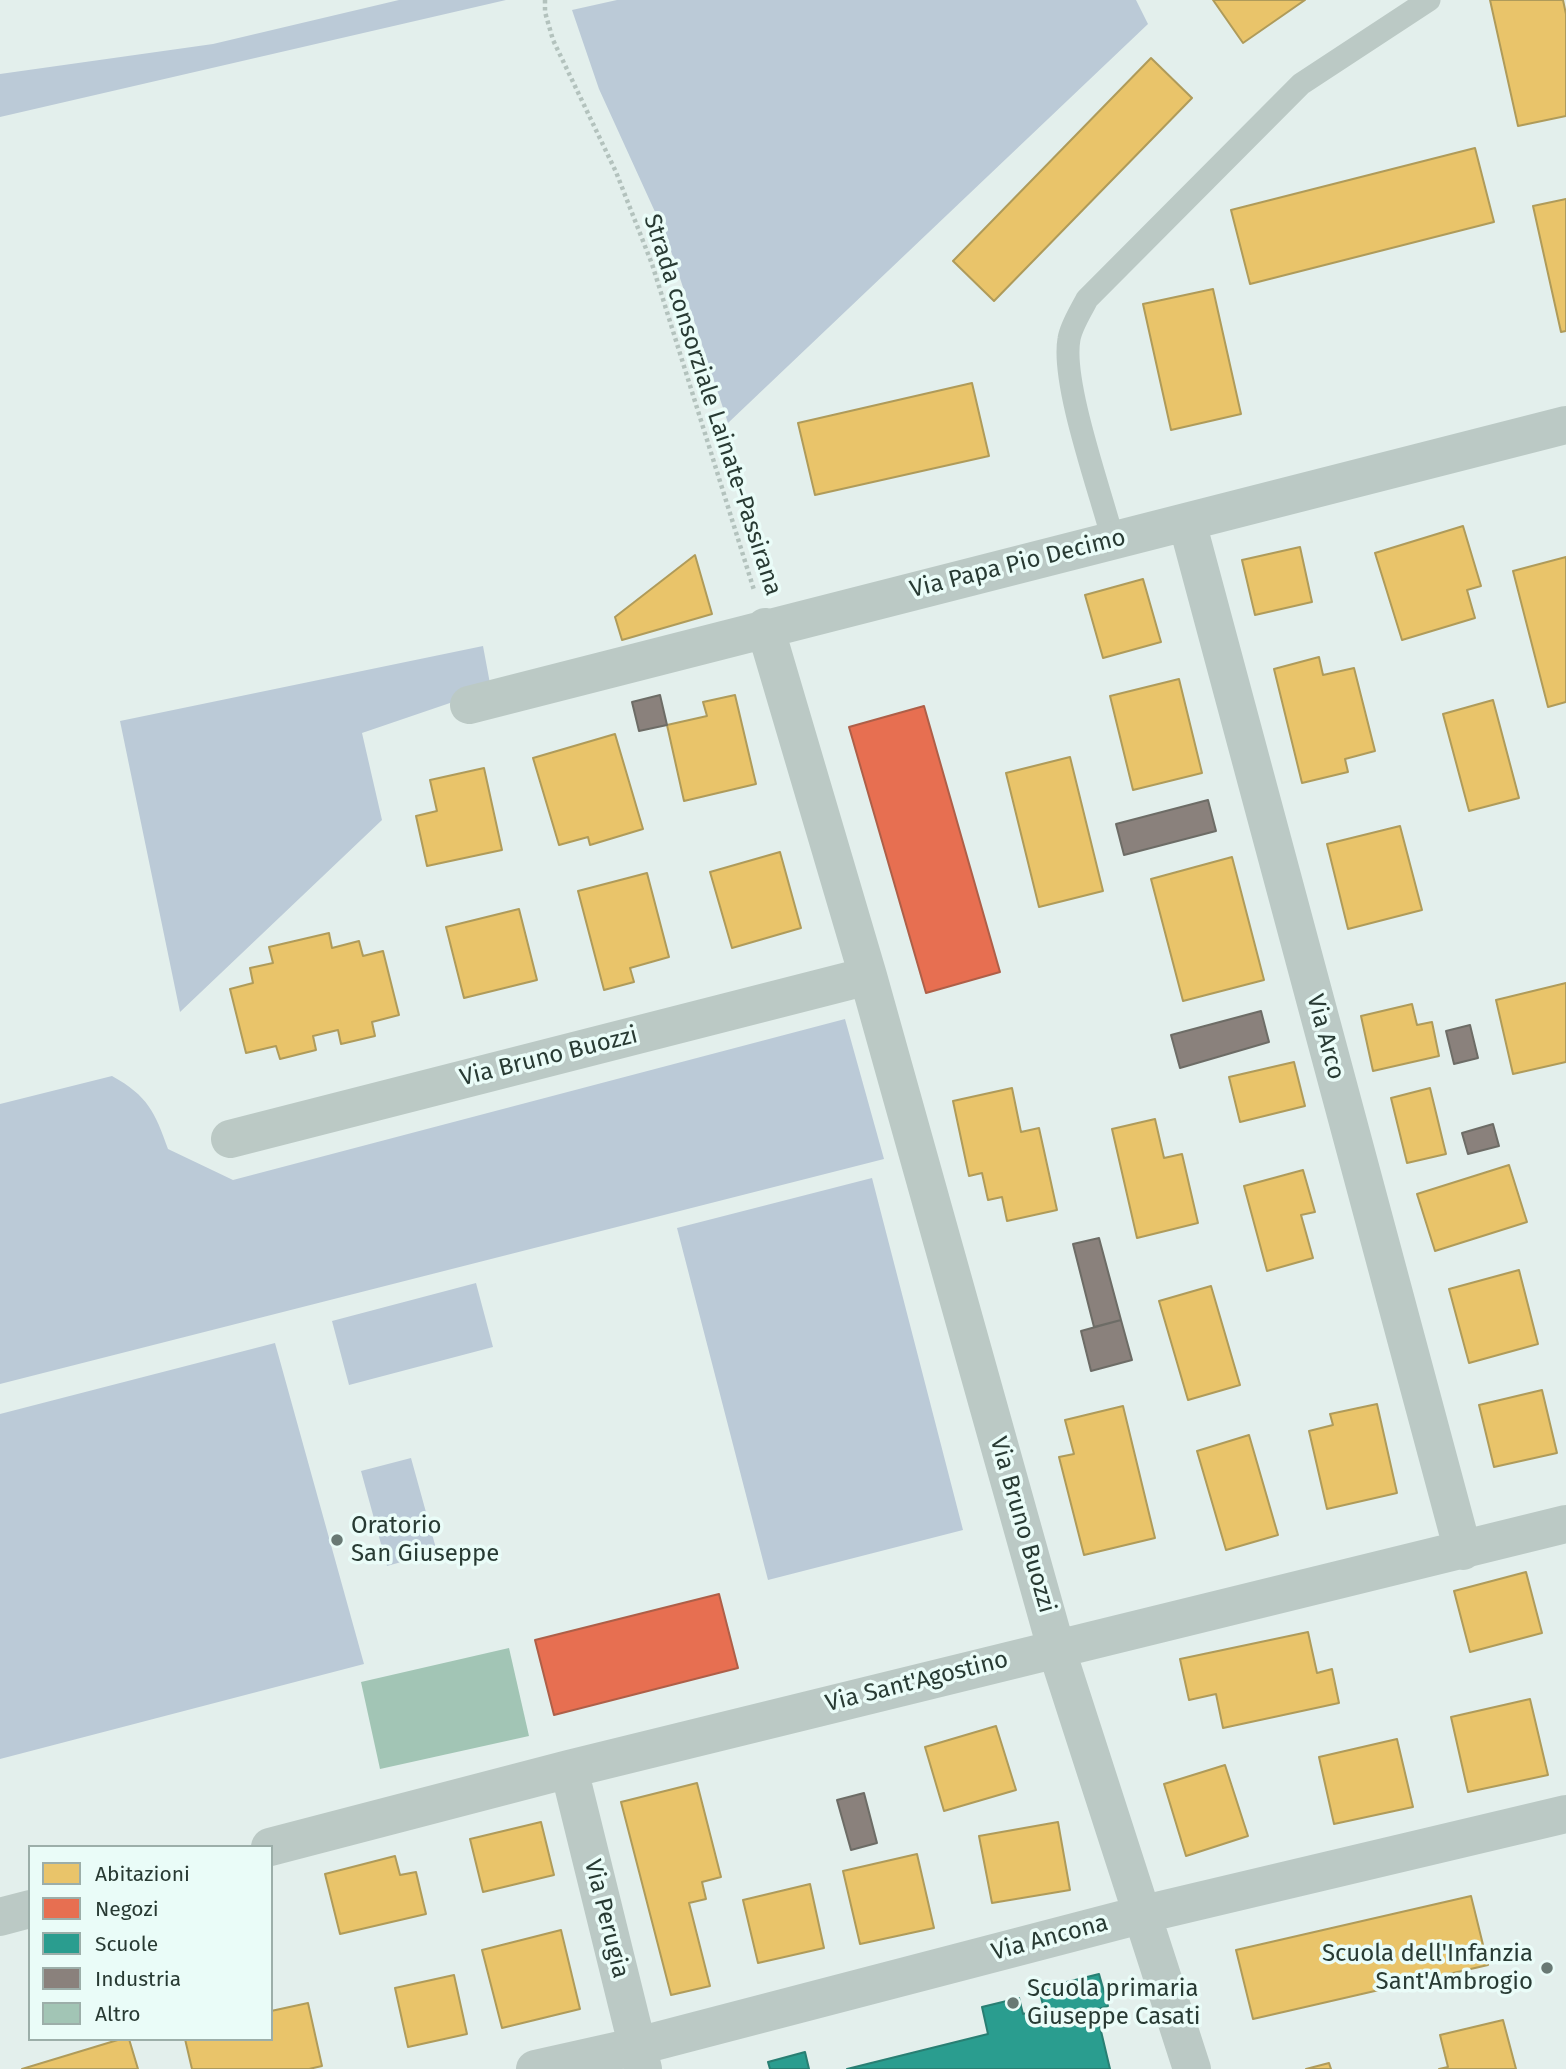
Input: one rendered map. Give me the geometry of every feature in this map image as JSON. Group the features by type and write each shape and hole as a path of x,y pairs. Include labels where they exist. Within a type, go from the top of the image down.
{"street":[{"name":"Via Papa Pio Decimo","path":"469,705 1566,425"},
{"name":"Via Arco","path":"1187,522 1463,1551"},
{"name":"Via Bruno Buozzi","path":"765,628 868,976 1056,1648 1140,1915 1192,2069"},
{"name":"Via Bruno Buozzi","path":"230,1139 868,976"},
{"name":"Via Sant'Agostino","path":"273,1846 569,1769 1566,1524"},
{"name":"Via Perugia","path":"569,1769 641,2057"},
{"name":"Via Ancona","path":"535,2069 641,2057 1140,1915 1566,1814"},
{"path":"0,1917 28,1910"}],"lane":[{"path":"1113,540 1073,391 1069,363 1069,337 1087,299 1301,83 1429,0"}],"path":[{"name":"Strada consorziale Lainate-Passirana","path":"545,0 545,12 553,40 616,172 652,264 765,628"}],"shaded area":[{"path":"399,0 506,0 0,117 0,74 213,44"},
{"path":"617,0 1136,0 1148,24 728,423 666,236 599,89 572,10"},
{"path":"483,646 491,689 362,733 382,820 180,1012 120,721"},
{"path":"845,1019 884,1159 0,1384 0,1104 112,1076 134,1091 149,1106 168,1149 233,1180"},
{"path":"872,1178 963,1530 768,1580 677,1228"},
{"path":"476,1283 493,1347 349,1385 332,1321"},
{"path":"275,1343 364,1664 0,1759 0,1414"},
{"path":"411,1458 437,1552 387,1566 361,1471"}],"building: Abitazioni":[{"path":"1213,0 1305,0 1243,43"},
{"path":"1490,0 1563,0 1566,14 1566,116 1518,126"},
{"path":"1151,58 1192,98 994,301 953,261"},
{"path":"1475,148 1494,222 1250,284 1231,210"},
{"path":"1566,199 1566,331 1561,332 1533,206"},
{"path":"1213,289 1241,414 1171,430 1143,304"},
{"path":"972,383 989,456 815,495 798,423"},
{"path":"1463,526 1481,586 1467,590 1475,618 1402,640 1375,553"},
{"path":"1300,547 1312,602 1255,615 1242,560"},
{"path":"695,555 712,614 622,640 615,617"},
{"path":"1566,557 1566,702 1548,707 1513,571"},
{"path":"1143,579 1161,642 1103,658 1085,595"},
{"path":"1319,657 1323,675 1354,668 1375,751 1345,759 1348,772 1302,783 1274,669"},
{"path":"1179,679 1202,773 1133,790 1110,696"},
{"path":"735,695 756,784 684,801 667,725 707,716 703,702"},
{"path":"1493,700 1519,798 1469,811 1443,714"},
{"path":"615,734 643,829 590,845 588,837 559,845 533,758"},
{"path":"1070,757 1103,891 1039,907 1006,773"},
{"path":"484,768 502,850 427,866 416,816 437,811 430,780"},
{"path":"1400,826 1422,910 1348,929 1327,844"},
{"path":"780,852 801,928 732,948 710,872"},
{"path":"1232,857 1264,980 1183,1001 1151,879"},
{"path":"647,873 669,957 630,968 634,982 604,990 578,891"},
{"path":"519,909 537,980 464,998 446,927"},
{"path":"329,933 332,948 359,941 363,956 383,951 399,1015 372,1022 375,1036 341,1044 338,1030 313,1036 316,1050 280,1059 276,1046 246,1053 230,989 253,983 250,968 273,963 269,947"},
{"path":"1566,983 1566,1062 1513,1074 1496,1000"},
{"path":"1412,1004 1417,1025 1432,1022 1439,1056 1373,1071 1361,1016"},
{"path":"1294,1062 1305,1106 1240,1122 1229,1077"},
{"path":"1012,1088 1021,1132 1039,1128 1057,1210 1007,1221 1002,1197 988,1200 982,1173 969,1176 953,1101"},
{"path":"1430,1088 1446,1154 1407,1163 1391,1098"},
{"path":"1155,1119 1164,1158 1182,1154 1198,1223 1137,1238 1112,1129"},
{"path":"1509,1165 1527,1222 1435,1251 1417,1194"},
{"path":"1303,1170 1315,1212 1301,1215 1313,1258 1267,1271 1244,1186"},
{"path":"1519,1270 1538,1344 1469,1363 1449,1289"},
{"path":"1211,1286 1240,1385 1188,1400 1159,1301"},
{"path":"1542,1390 1557,1453 1494,1467 1479,1405"},
{"path":"1377,1404 1397,1493 1327,1509 1309,1431 1333,1425 1330,1414"},
{"path":"1123,1406 1155,1538 1084,1555 1059,1457 1074,1454 1065,1420"},
{"path":"1249,1435 1278,1535 1226,1550 1197,1451"},
{"path":"1526,1572 1542,1633 1470,1652 1454,1591"},
{"path":"1308,1632 1317,1673 1332,1669 1339,1703 1223,1728 1216,1694 1189,1700 1180,1659"},
{"path":"1530,1699 1548,1775 1468,1792 1451,1717"},
{"path":"996,1726 1016,1790 944,1811 925,1747"},
{"path":"1397,1739 1413,1807 1334,1824 1319,1757"},
{"path":"1225,1765 1248,1836 1186,1856 1164,1784"},
{"path":"697,1783 721,1877 702,1882 706,1899 689,1903 710,1986 671,1995 621,1802"},
{"path":"541,1822 554,1875 483,1892 470,1839"},
{"path":"1058,1822 1070,1890 992,1903 979,1836"},
{"path":"917,1854 934,1928 860,1944 843,1871"},
{"path":"395,1856 400,1875 416,1872 426,1914 340,1934 325,1874"},
{"path":"810,1884 824,1948 758,1963 743,1900"},
{"path":"1471,1896 1488,1965 1253,2019 1236,1950"},
{"path":"561,1930 580,2009 502,2028 482,1950"},
{"path":"454,1975 467,2034 408,2047 395,1988"},
{"path":"308,2003 322,2066 309,2069 192,2069 185,2041 273,2041 273,2011"},
{"path":"1503,2020 1516,2069 1439,2069 1448,2067 1440,2035"},
{"path":"114,2041 130,2041 138,2069 22,2069"},
{"path":"1329,2063 1331,2069 1306,2069"}],"building: Negozi":[{"path":"924,706 1000,972 926,993 849,727"},
{"path":"719,1594 738,1668 554,1715 535,1640"}],"building: Scuole":[{"path":"1099,1974 1108,2006 1096,2010 1110,2069 847,2069 988,2034 982,2007 1019,1998 1023,2014 1044,2009 1039,1989"},
{"path":"805,2052 809,2069 770,2069 768,2062"}],"building: Industria":[{"path":"660,695 667,725 639,731 632,702"},
{"path":"1208,800 1216,831 1124,855 1116,824"},
{"path":"1261,1011 1269,1042 1180,1068 1171,1035"},
{"path":"1470,1025 1478,1058 1454,1064 1446,1031"},
{"path":"1493,1124 1499,1146 1468,1154 1462,1133"},
{"path":"1099,1238 1121,1320 1094,1327 1073,1244"},
{"path":"1121,1320 1132,1360 1091,1371 1081,1331"},
{"path":"864,1793 877,1843 851,1850 837,1800"}],"building: Altro":[{"path":"509,1648 529,1736 380,1769 361,1682"}],"place":[{"name":"Oratorio San Giuseppe","path":"337,1540"},
{"name":"Scuola dell'Infanzia Sant'Ambrogio","path":"1547,1968"},
{"name":"Scuola primaria Giuseppe Casati","path":"1013,2003"}]}
